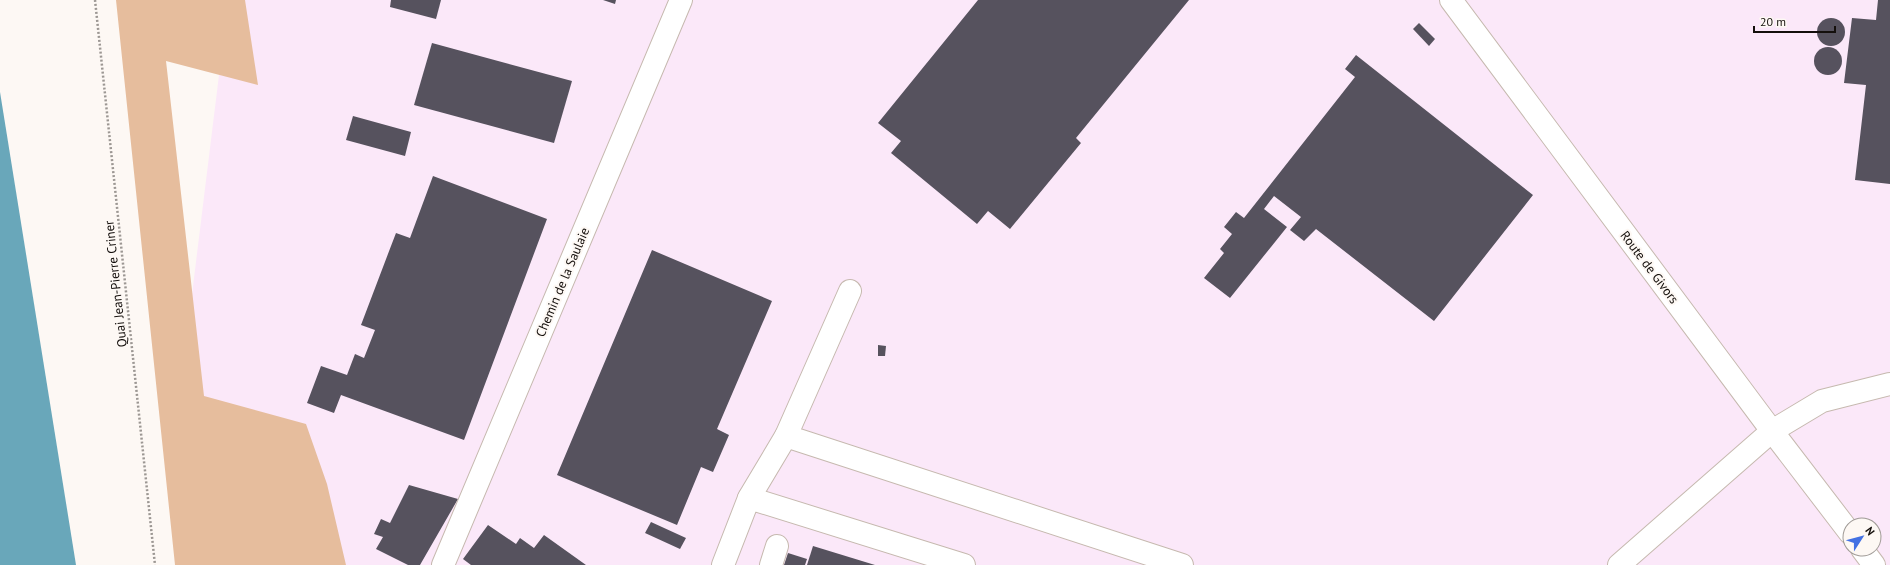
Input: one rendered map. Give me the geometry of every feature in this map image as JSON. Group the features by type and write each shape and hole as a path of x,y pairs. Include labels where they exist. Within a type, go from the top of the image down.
{"street":[{"name":"Chemin de la Saulaie","path":"442,565 681,0"},
{"name":"Route de Givors","path":"1451,0 1772,432 1842,523"},
{"path":"723,565 749,498 786,436 850,291"},
{"path":"1619,565 1772,432 1822,401 1890,384"},
{"path":"786,436 1182,565"},
{"path":"749,498 964,565"}],"path":[{"name":"Quai Jean-Pierre Criner","path":"95,0 155,565"}],"shaded area":[{"path":"116,0 245,0 258,85 166,61 204,396 306,424 327,484 346,565 175,565"},
{"path":"232,0 1890,0 1890,565 198,565 187,335 219,75"}],"water":[{"path":"0,92 76,565 0,565"}],"building":[{"path":"391,0 441,0 436,19 390,7"},
{"path":"603,0 616,0 615,4"},
{"path":"978,0 1189,0 1076,138 1081,143 1010,229 988,211 977,224 891,153 901,141 878,123"},
{"path":"1878,0 1890,0 1890,184 1855,180 1866,85 1844,83 1852,18 1876,20"},
{"path":"1831,18 1841,22 1845,32 1841,42 1831,46 1821,42 1817,32 1821,22"},
{"path":"1419,23 1435,39 1429,46 1413,29"},
{"path":"432,43 572,81 554,143 414,105"},
{"path":"1828,47 1838,51 1842,61 1838,71 1828,75 1818,71 1814,61 1818,51"},
{"path":"1356,55 1533,195 1434,321 1316,229 1304,241 1290,230 1301,217 1274,196 1264,209 1287,227 1230,298 1204,278 1224,253 1220,249 1232,234 1224,227 1236,212 1244,218 1355,77 1345,69"},
{"path":"353,116 411,132 405,156 346,140"},
{"path":"433,176 547,219 464,440 341,395 334,413 307,403 321,366 347,375 355,354 364,358 375,330 361,325 396,233 410,238"},
{"path":"652,250 772,301 717,429 729,435 713,472 701,467 677,525 557,475"},
{"path":"878,345 886,346 885,356 878,356"},
{"path":"409,485 458,499 420,565 408,565 376,549 383,537 374,534 381,519 390,523"},
{"path":"651,522 686,538 680,549 645,533"},
{"path":"488,525 516,544 520,538 534,548 544,535 586,565 471,565 463,559"},
{"path":"813,546 875,565 807,565"},
{"path":"788,553 807,559 805,565 784,565"}]}
